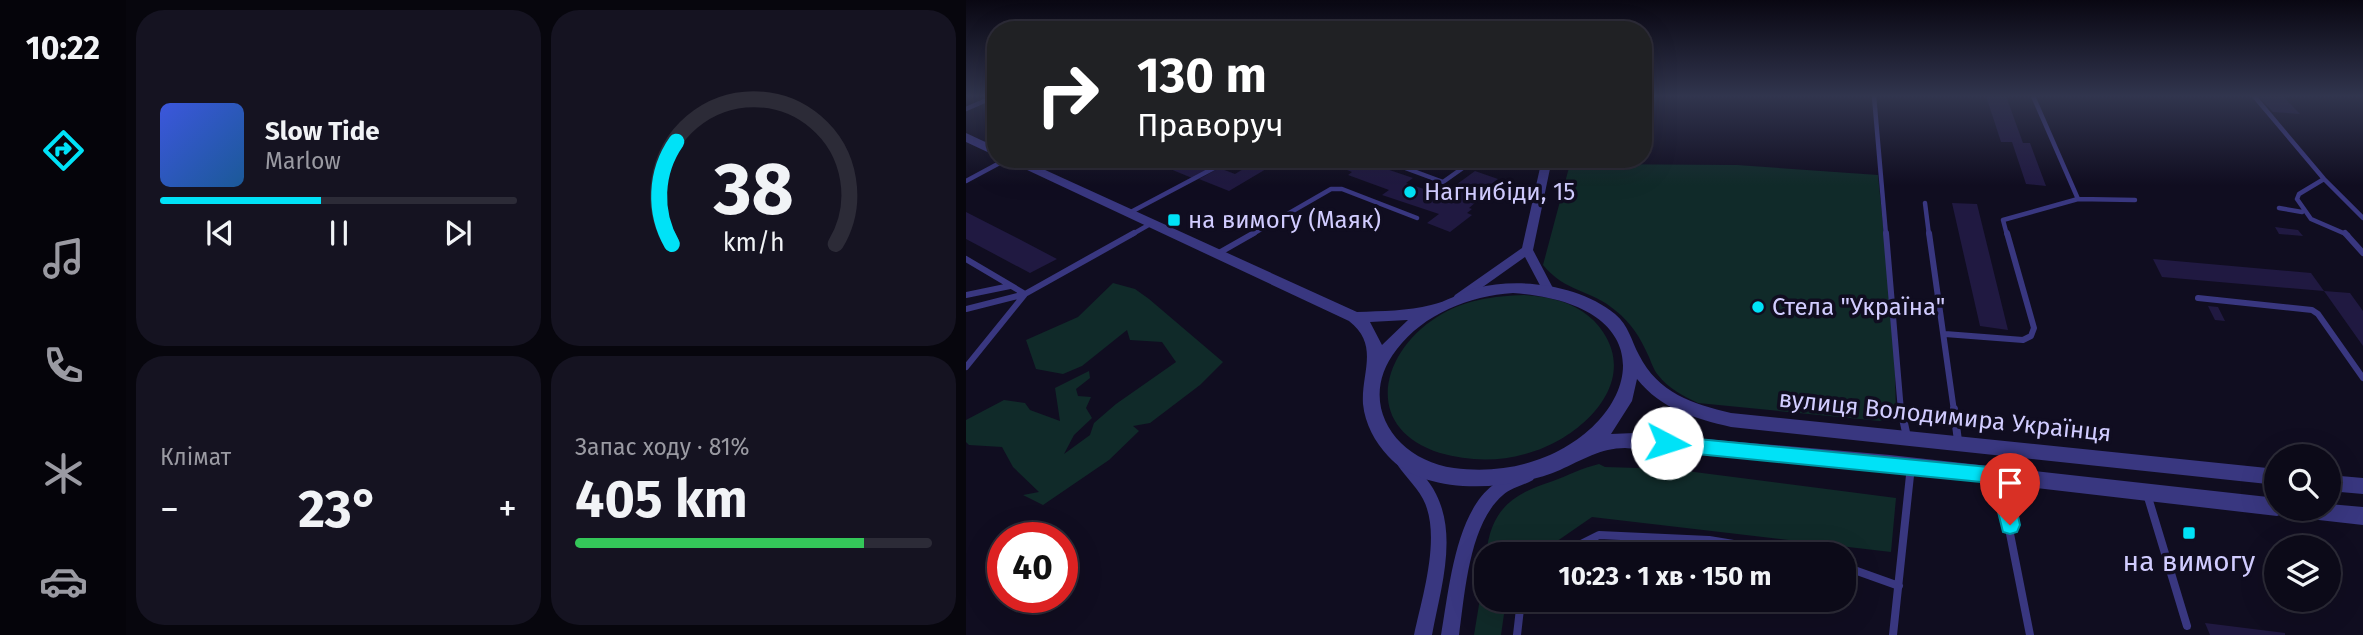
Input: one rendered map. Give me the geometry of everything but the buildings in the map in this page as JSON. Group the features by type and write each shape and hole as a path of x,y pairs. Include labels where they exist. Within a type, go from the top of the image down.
{"street":[{"path":"966,137 987,147"},
{"name":"вулиця Володимира Українця","path":"1028,168 1355,317 1367,326 1375,343 1375,374 1371,398 1374,419 1391,450 1400,459"},
{"path":"1545,168 1527,250 1548,290"},
{"path":"1459,298 1527,250"},
{"name":"вулиця Володимира Українця","path":"1355,317 1408,315 1459,298 1499,289 1548,290 1574,297 1598,308 1616,325 1646,381 1666,399 1694,411 1731,420 2264,476"},
{"name":"вулиця Володимира Українця","path":"1375,374 1382,357 1414,322 1459,298"},
{"path":"1400,459 1427,471 1477,478 1507,477 1554,464 1593,440 1609,423 1625,398 1631,377 1632,358"},
{"path":"1450,635 1460,579 1482,508 1499,489 1614,441 1910,466 2264,506"},
{"path":"1400,459 1434,504 1437,523 1437,548 1423,635"},
{"path":"2341,484 2363,486"},
{"path":"2341,514 2363,516"}],"lane":[{"path":"1876,126 1900,410 1908,437"},
{"path":"2046,126 2078,199"},
{"path":"2279,126 2323,179 2363,218"},
{"path":"983,145 987,143"},
{"path":"966,181 991,168"},
{"path":"1129,213 1212,168"},
{"path":"1405,168 1443,182 1463,168"},
{"path":"2302,212 2297,199 2299,194 2323,179"},
{"path":"1217,254 1331,189 1342,189 1417,218"},
{"path":"1944,334 2023,340 2031,336 2034,328 2003,220 2078,199 2135,200"},
{"path":"1925,203 1958,443"},
{"path":"2279,208 2302,212 2317,223 2345,233 2363,253"},
{"path":"966,309 1025,294 1152,223"},
{"path":"966,259 1025,294"},
{"path":"966,295 1010,286"},
{"path":"966,367 1025,294"},
{"path":"2198,298 2312,310 2318,314 2363,378"},
{"path":"1893,635 1910,466"},
{"path":"1999,476 2030,635"},
{"path":"2147,492 2187,626"},
{"path":"1585,542 1599,535 1721,542"},
{"path":"1856,571 1899,586"},
{"path":"1517,635 1520,612"}],"green space":[{"path":"1737,165 1878,175 1894,335 1896,414 1880,421 1698,403 1662,380 1631,325 1621,316 1597,298 1561,281 1543,265 1569,168"},
{"path":"1113,283 1135,289 1149,299 1223,362 1200,385 1150,423 1133,426 1139,431 1109,460 1043,505 1023,495 1039,492 1013,467 1002,447 969,445 966,442 966,420 1004,400 1025,403 1030,410 1060,421 1055,388 1089,371 1090,378 1076,389 1078,396 1091,397 1086,408 1092,418 1074,435 1064,454 1090,435 1094,423 1116,404 1176,362 1162,342 1130,340 1127,330 1082,366 1063,374 1036,369 1026,340 1078,317"},
{"path":"1524,295 1570,304 1588,316 1603,332 1612,353 1613,373 1608,392 1597,409 1563,438 1544,448 1514,457 1482,460 1461,458 1440,453 1415,441 1399,426 1390,408 1388,389 1392,369 1402,350 1418,332 1447,311 1479,300"},
{"path":"1599,464 1605,467 1671,469 1896,498 1891,552 1856,548 1856,542 1806,542 1592,517 1556,542 1488,542 1499,515 1515,498"},
{"path":"1478,612 1504,612 1501,635 1474,635"}],"place":[{"name":"Нагнибіди, 15","path":"1410,192"},
{"name":"на вимогу (Маяк)","path":"1174,220"},
{"name":"Стела \"Україна\"","path":"1758,307"},
{"name":"на вимогу","path":"2189,533"}],"route":[{"path":"1667,443 1999,476 2010,525"}]}
